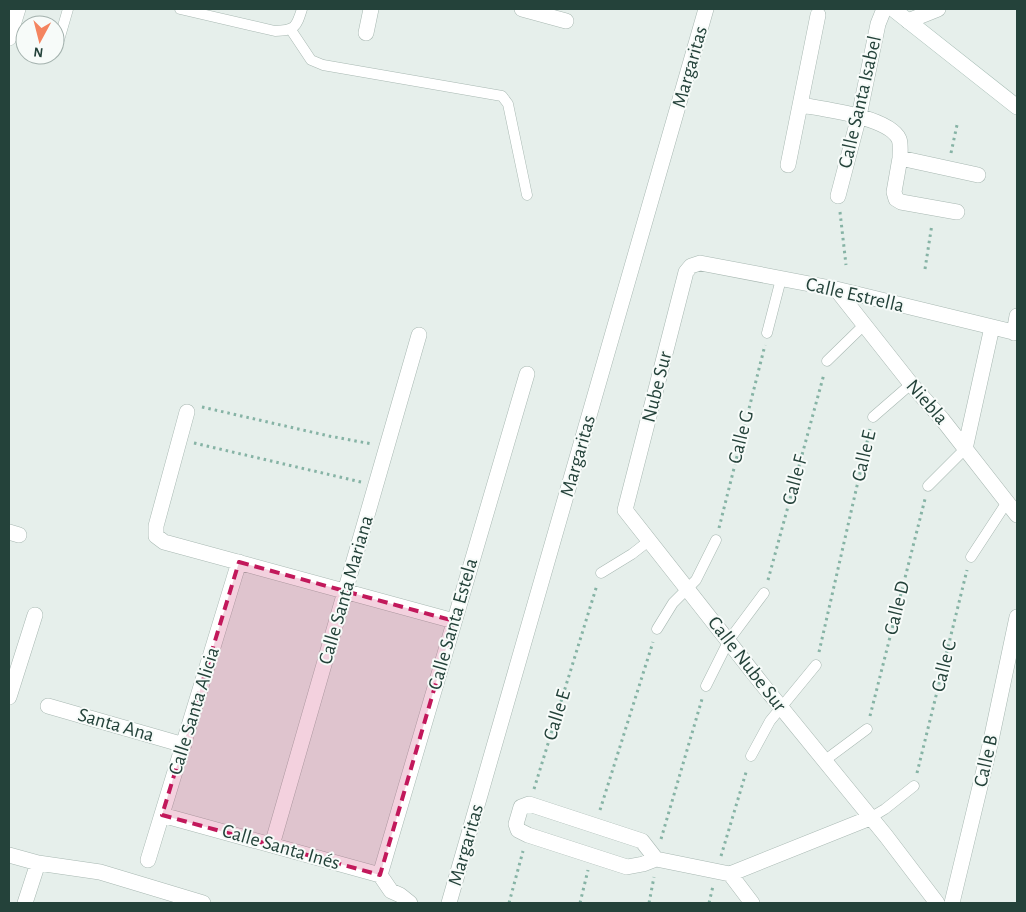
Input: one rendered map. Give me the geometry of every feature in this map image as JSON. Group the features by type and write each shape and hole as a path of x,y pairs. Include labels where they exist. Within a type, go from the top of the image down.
{"street":[{"path":"9,36 18,9"},
{"path":"366,34 371,9"},
{"path":"522,9 566,20"},
{"name":"Margaritas","path":"449,903 706,9"},
{"name":"Calle Santa Isabel","path":"838,196 859,116 878,24 884,9"},
{"path":"893,9 1017,107"},
{"path":"908,21 938,9"},
{"path":"788,165 818,15"},
{"path":"801,105 859,116 893,131 900,140 900,158 894,192 896,199 901,202 957,212"},
{"path":"900,158 978,175"},
{"name":"Calle Estrella","path":"691,266 700,264 836,289 1016,333"},
{"name":"Nube Sur","path":"626,510 686,272 691,266"},
{"name":"Niebla","path":"836,289 1017,515"},
{"path":"1016,333 1017,316"},
{"path":"965,448 992,327"},
{"name":"Calle Santa Mariana","path":"272,845 419,336"},
{"name":"Calle Santa Estela","path":"380,875 527,374"},
{"path":"187,412 156,526 156,536 164,542 454,621"},
{"name":"Calle Nube Sur","path":"626,510 937,903"},
{"name":"Calle Santa Alicia","path":"148,860 239,562"},
{"path":"9,697 35,615"},
{"name":"Calle B","path":"952,903 990,745 1017,617"},
{"name":"Santa Ana","path":"48,706 184,745"},
{"path":"656,860 642,841 529,804 521,807 516,824 518,830 589,855 627,867 656,860 723,872 870,818"},
{"name":"Calle Santa Inés","path":"162,814 380,875"},
{"path":"9,855 38,863 100,872 161,897 203,903"},
{"path":"25,903 38,863"},
{"path":"723,872 752,903"},
{"path":"380,875 391,897 400,895 410,903"}],"lane":[{"path":"180,9 275,31 291,30 297,25 302,9"},
{"path":"291,30 311,60 323,65 502,96 508,104 527,195"},
{"path":"768,333 781,279"},
{"path":"828,361 864,325"},
{"name":"Calle E","path":"873,417 911,384"},
{"path":"928,486 965,448"},
{"path":"971,557 1007,502"},
{"path":"601,573 632,554 650,540"},
{"path":"656,629 673,602 696,580 716,540"},
{"path":"706,686 729,640 764,593"},
{"path":"751,756 770,721 816,665"},
{"path":"824,761 867,729"},
{"path":"870,818 885,809 914,786"}],"path":[{"path":"949,168 956,125"},
{"path":"838,196 846,265"},
{"path":"925,269 934,209"},
{"name":"Calle G","path":"716,540 768,333"},
{"name":"Calle F","path":"764,593 828,361"},
{"path":"187,412 202,407 330,436 387,446"},
{"name":"Calle E","path":"816,665 873,417"},
{"path":"180,440 376,486"},
{"name":"Calle D","path":"867,729 928,486"},
{"name":"Calle C","path":"914,786 971,557"},
{"name":"Calle E","path":"529,804 601,573"},
{"path":"595,825 656,629"},
{"path":"648,903 654,882 656,860 706,686"},
{"path":"723,872 751,756"},
{"path":"508,903 528,835"},
{"path":"580,903 587,877 589,855"}],"highlighted area":[{"path":"239,562 454,621 380,875 162,815"}]}
